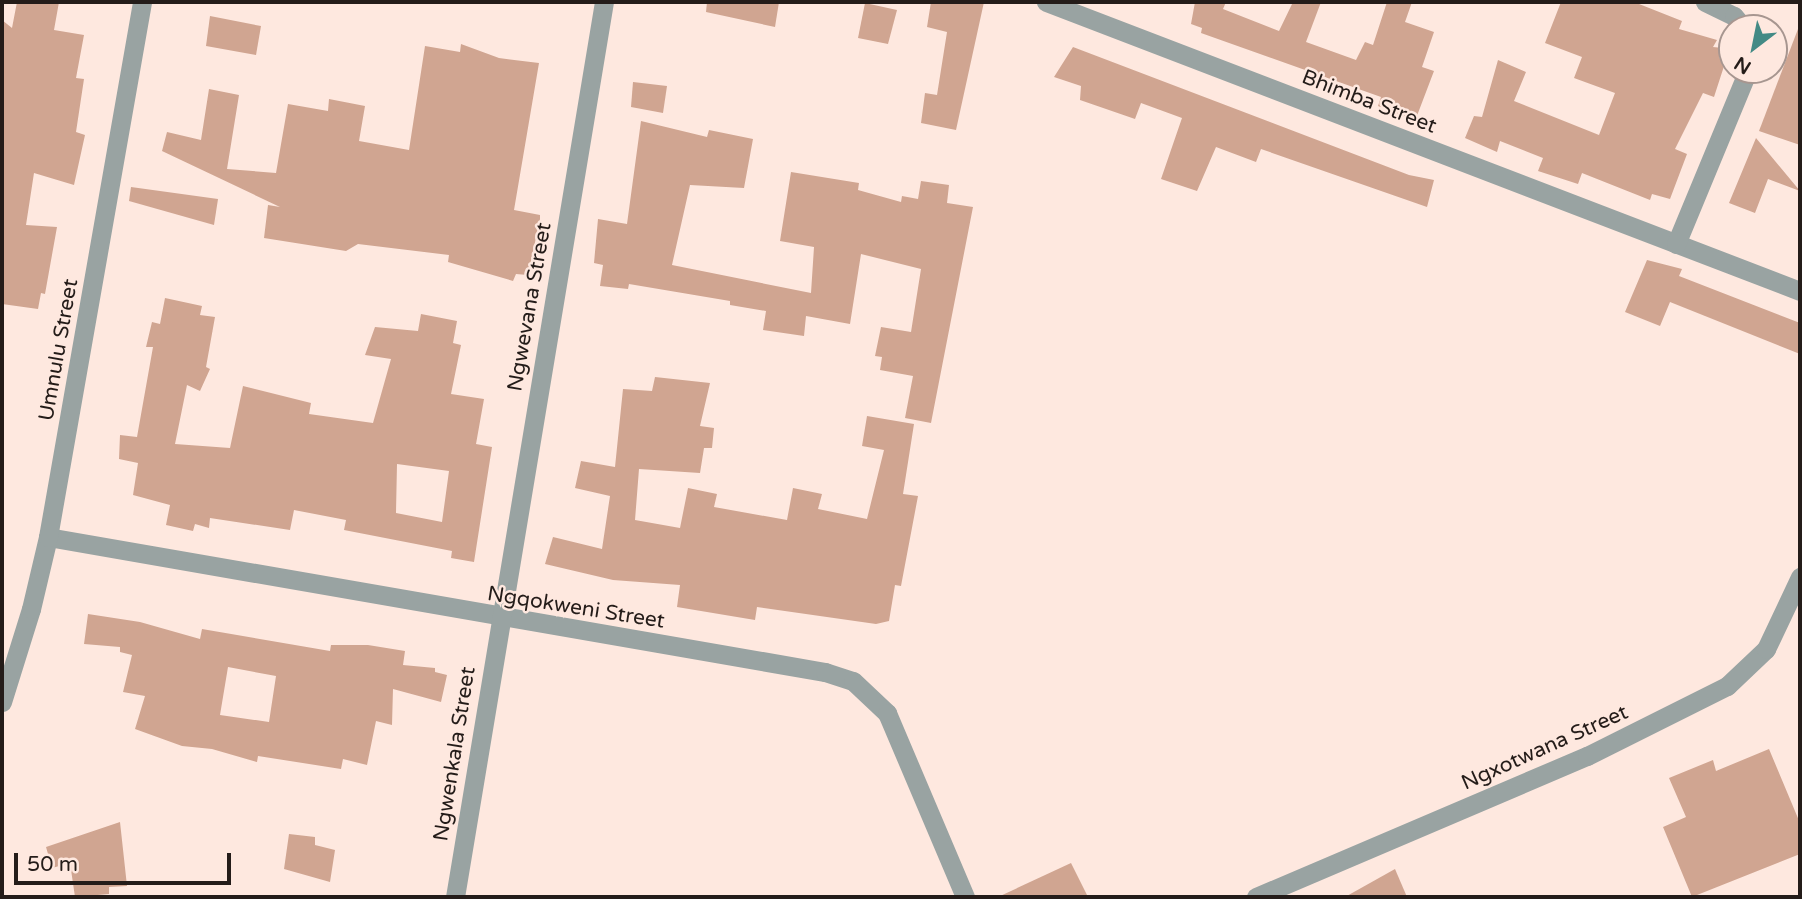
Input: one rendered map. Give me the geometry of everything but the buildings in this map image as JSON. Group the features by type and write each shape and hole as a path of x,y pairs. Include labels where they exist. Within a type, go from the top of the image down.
{"street":[{"name":"Umnulu Street","path":"2,702 32,609 48,537 142,2"},
{"name":"Ngwevana Street","path":"500,619 604,2"},
{"name":"Bhimba Street","path":"1046,2 1800,291"},
{"path":"1705,2 1730,14"},
{"path":"1676,244 1742,84"},
{"name":"Ngqokweni Street","path":"48,537 500,619 825,672 853,681 887,713 965,897"},
{"name":"Ngxotwana Street","path":"1256,897 1587,756 1727,686 1766,649 1800,578"},
{"name":"Ngwenkala Street","path":"456,897 500,619"}]}
